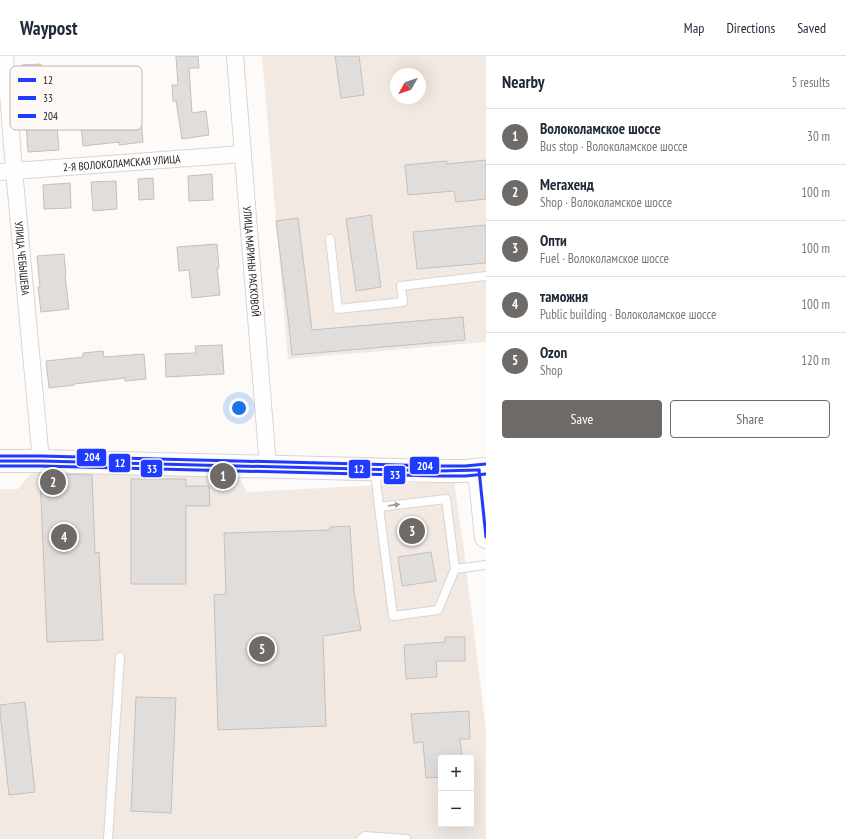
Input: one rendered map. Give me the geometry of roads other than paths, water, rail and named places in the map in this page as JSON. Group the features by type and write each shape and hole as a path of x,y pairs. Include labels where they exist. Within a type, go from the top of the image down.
{"main road":[{"path":"0,461 438,471 483,470 486,537"}],"street":[{"name":"УЛИЦА ЧЕБЫШЕВА","path":"5,56 7,171 41,461"},
{"name":"УЛИЦА МАРИНЫ РАСКОВОЙ","path":"235,56 268,466"},
{"name":"2-Я ВОЛОКОЛАМСКАЯ УЛИЦА","path":"7,171 243,154"}],"lane":[{"path":"330,239 338,309 403,302 401,286 486,276"},
{"path":"375,469 379,507 393,616 438,610 454,569 446,499 379,507"},
{"path":"454,569 486,565"},
{"path":"108,839 120,657"},
{"path":"361,839 365,836 406,839"}],"place":[{"name":"Волоколамское шоссе","path":"223,476"},
{"name":"Мегахенд","path":"53,482"},
{"name":"Опти","path":"412,531"},
{"name":"таможня","path":"64,537"},
{"name":"Ozon","path":"262,649"}]}
